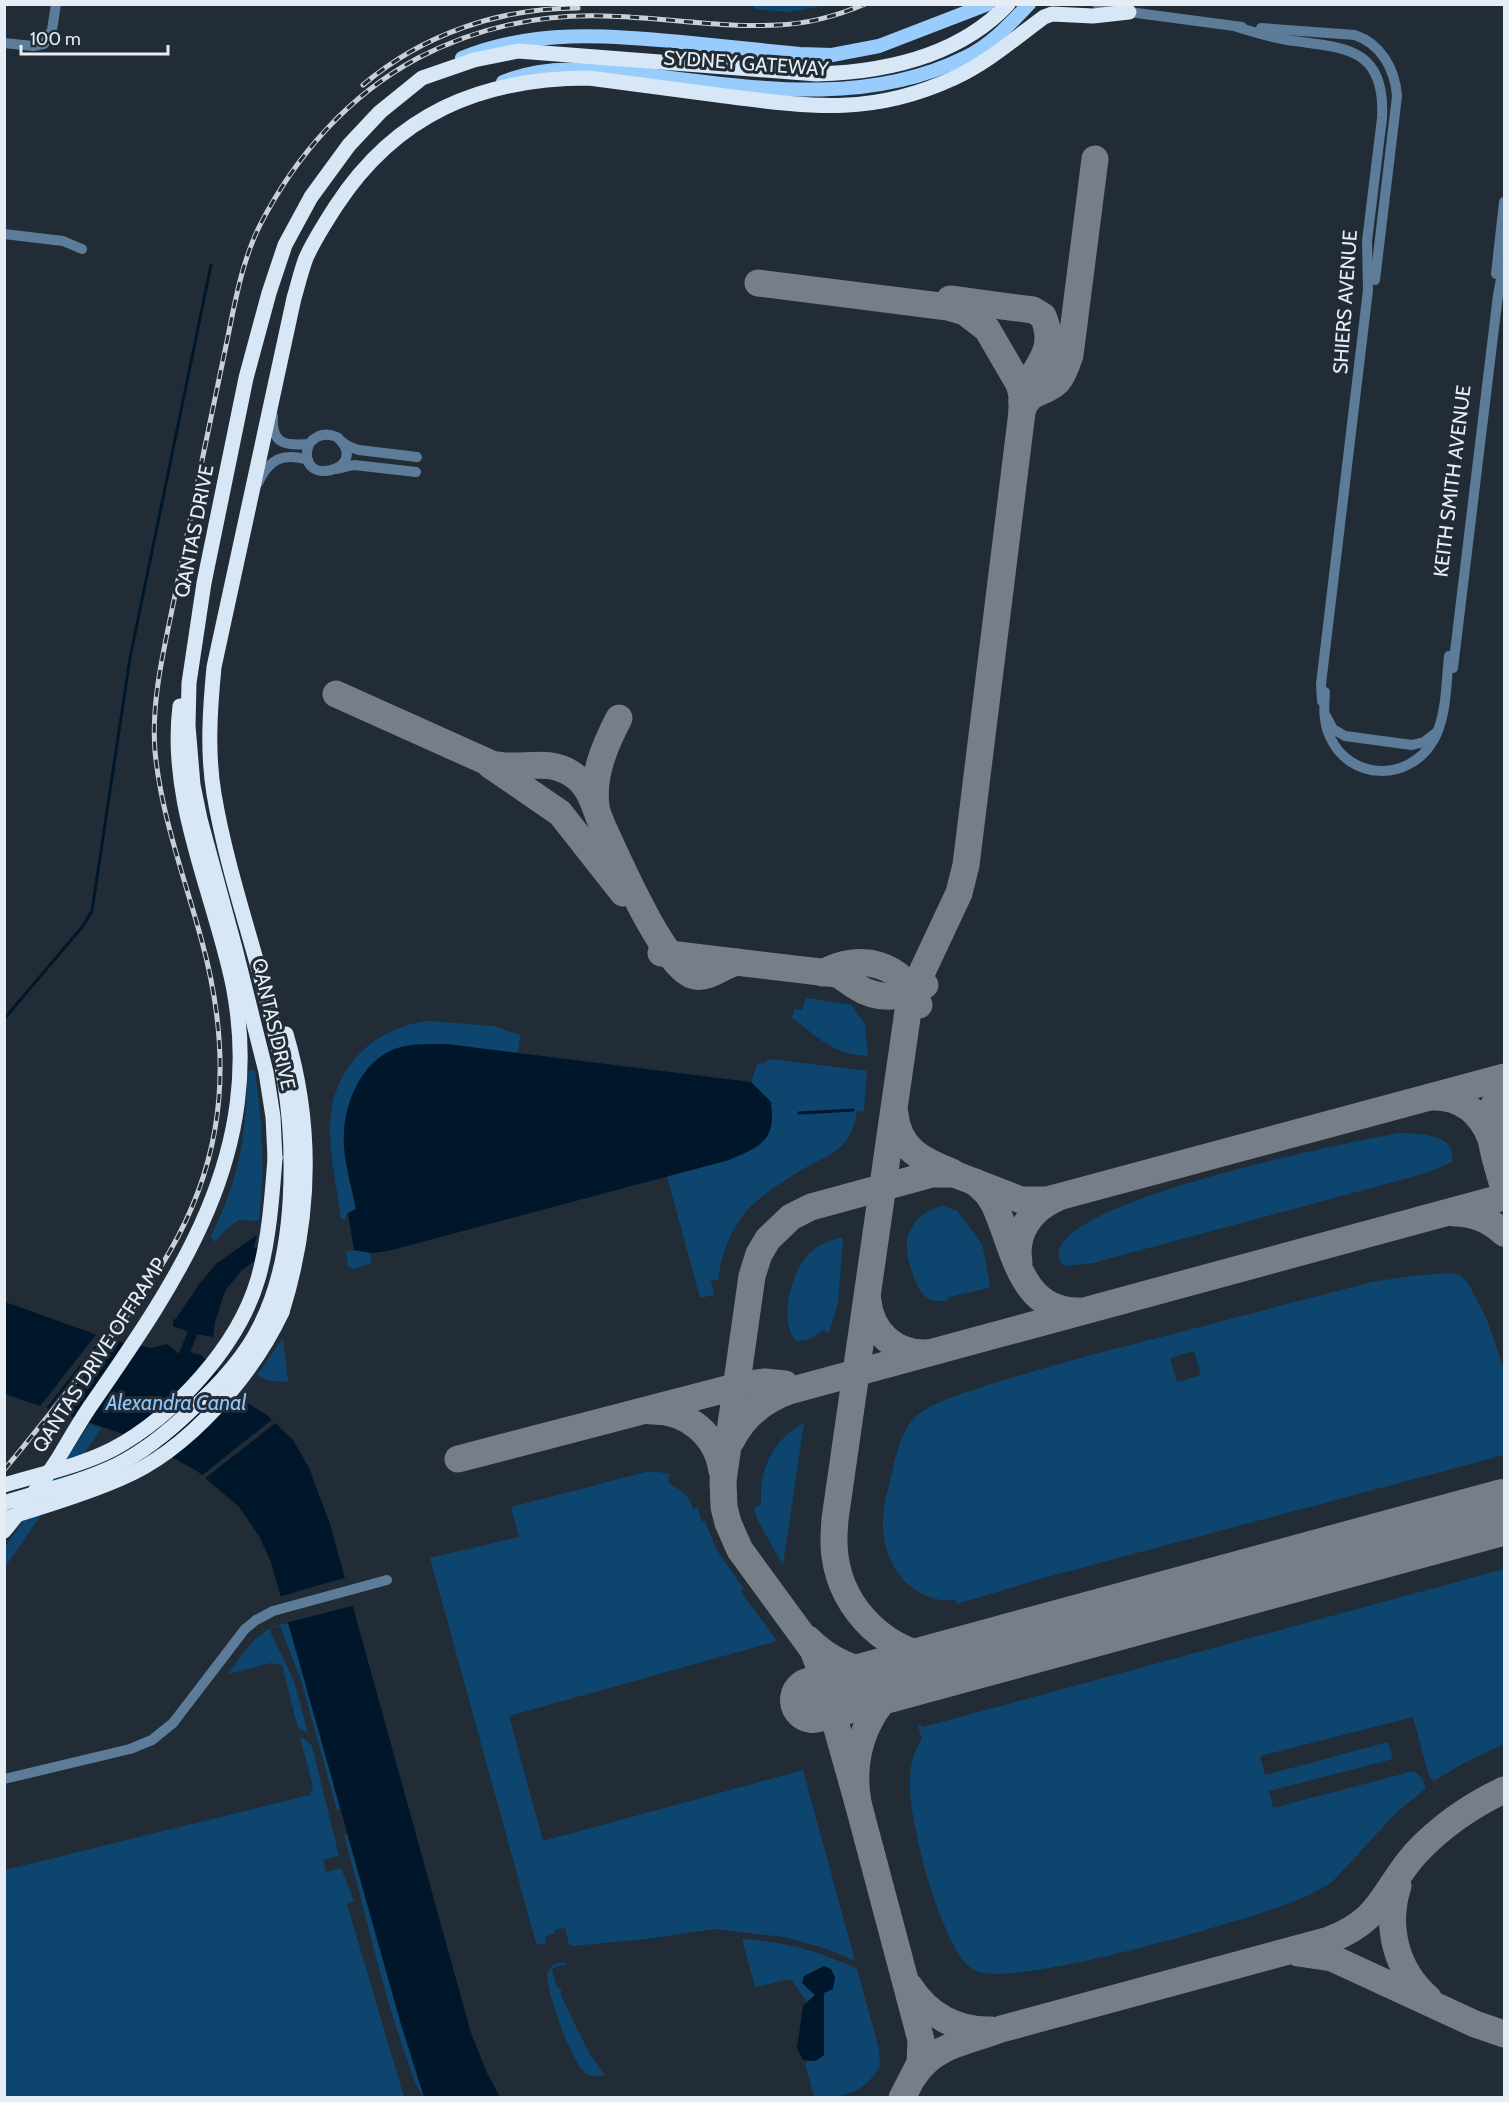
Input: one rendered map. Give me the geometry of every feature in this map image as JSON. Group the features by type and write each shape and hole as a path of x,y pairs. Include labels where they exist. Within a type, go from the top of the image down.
{"highway":[{"path":"422,78 495,54 518,51 806,74 888,68 934,54 983,26 1008,4"},
{"name":"QANTAS DRIVE","path":"4,1503 94,1475 141,1452 168,1432 209,1394 237,1361 259,1328 276,1284 287,1234 292,1184 299,1157 270,1007 225,852 213,792 209,716 214,667 294,298 307,257 349,186 379,152 403,132 434,113 476,94 522,82 589,78 804,106 842,107 878,103 930,89 973,68 1000,52 1044,17 1052,14 1093,16 1129,12"},
{"name":"QANTAS DRIVE","path":"4,1485 89,1459 112,1449 156,1419 188,1391 215,1359 245,1311 258,1279 270,1220 275,1158 273,1117 266,1072 193,785 188,704 197,630 209,558 246,378 269,293 285,245 311,197 349,145 380,112 422,78"},
{"name":"QANTAS DRIVE OFFRAMP","path":"4,1531 55,1463 77,1424 147,1325 184,1263 208,1210 225,1162 236,1119 242,1070 237,1008 187,815 180,770 178,716 181,694 197,630"},
{"path":"4,1519 80,1494 123,1478 144,1467 161,1456 204,1420 241,1381 273,1333 292,1281 303,1224 299,1157"}],"main road":[{"path":"956,16 969,4"},
{"name":"QANTAS DRIVE","path":"422,78 472,54 520,41 551,38 612,36 832,55 879,46 988,4"},
{"name":"SYDNEY GATEWAY","path":"476,94 514,78 549,70 600,70 778,89 828,90 869,87 910,79 968,57 994,39 1029,4"}],"street":[{"path":"4,44 33,46 44,44 52,30 56,4"},
{"path":"1097,4 1129,12 1237,27"},
{"name":"SHIERS AVENUE","path":"1237,27 1336,32 1363,38 1376,47 1394,75 1397,96 1324,713 1327,729 1334,744 1343,755 1358,765 1372,770 1392,771 1404,768 1419,758"},
{"name":"SHIERS AVENUE","path":"1237,27 1285,39 1330,45 1356,54 1366,61 1375,73 1382,99 1382,118 1368,241 1368,290 1321,684 1322,704 1326,718 1333,729 1345,736 1404,744 1419,744 1435,734 1447,712"},
{"name":"KEITH SMITH AVENUE","path":"1419,758 1437,733 1443,705 1504,202"},
{"path":"4,234 63,241 82,249"},
{"name":"KEITH SMITH AVENUE","path":"1447,712 1498,295 1504,263"},
{"path":"273,396 273,431 279,441 286,444 309,444"},
{"path":"323,434 332,435 354,449 413,456 411,471 354,465 323,472 315,469 309,460 307,450 309,444 323,434"},
{"path":"337,469 344,459 344,447 341,442"},
{"path":"249,506 262,475 273,461 292,456 309,460"},
{"path":"4,1779 130,1749 152,1740 173,1723 245,1629 260,1617 280,1609 387,1580"}],"shaded area":[{"path":"754,4 828,5 787,12 754,9"},
{"path":"806,998 853,1005 865,1024 868,1056 835,1049 792,1018 794,1009 802,1010"},
{"path":"427,1021 493,1026 520,1035 518,1054 447,1044 412,1046 346,1114 344,1133 356,1209 346,1214 346,1219 341,1219 331,1152 330,1126 335,1095 342,1078 363,1050 377,1040 392,1031"},
{"path":"770,1059 867,1071 864,1112 857,1111 850,1134 839,1148 776,1186 748,1209 729,1239 718,1280 711,1280 714,1295 700,1298 667,1176 729,1160 771,1102 751,1082 758,1063 763,1064"},
{"path":"255,1069 261,1123 263,1173 259,1221 238,1220 215,1242 211,1236 221,1215 240,1156 247,1094 247,1072"},
{"path":"1400,1133 1427,1135 1443,1140 1452,1152 1452,1162 1427,1173 1093,1263 1064,1266 1062,1244 1089,1222 1138,1200 1264,1162"},
{"path":"944,1206 957,1211 982,1244 990,1284 989,1288 949,1297 947,1301 930,1299 921,1292 908,1259 907,1247 908,1236 914,1223 931,1210"},
{"path":"839,1238 843,1241 838,1303 829,1333 822,1330 810,1338 796,1341 788,1321 788,1309 792,1283 797,1271 813,1250"},
{"path":"346,1251 369,1252 372,1263 354,1269 348,1266"},
{"path":"1450,1273 1460,1275 1468,1283 1487,1320 1504,1370 1504,1455 1047,1577 957,1604 956,1600 940,1600 926,1596 902,1578 894,1566 887,1552 884,1537 883,1516 886,1498 898,1448 905,1432 914,1418 928,1408 963,1393 1078,1358 1372,1282","holes":["1194,1351 1201,1375 1177,1382 1170,1358"]},
{"path":"283,1338 288,1382 269,1381 257,1375"},
{"path":"804,1423 783,1565 757,1519 754,1507 761,1505 762,1480 770,1457 783,1438"},
{"path":"90,1424 102,1428 5,1567 5,1547"},
{"path":"646,1472 670,1474 668,1483 684,1493 693,1509 698,1508 701,1521 705,1521 716,1549 744,1589 741,1592 777,1641 509,1716 543,1841 803,1770 855,1961 827,1949 784,1937 715,1929 572,1946 569,1944 565,1928 555,1930 555,1933 545,1937 544,1945 536,1943 430,1558 519,1537 511,1507"},
{"path":"1504,1569 1504,1744 1464,1763 1434,1781 1429,1776 1413,1717 1260,1756 1265,1775 1388,1742 1393,1759 1269,1791 1273,1808 1414,1771 1422,1778 1426,1788 1396,1813 1333,1881 1303,1898 1258,1914 1176,1938 1079,1962 999,1974 976,1971 957,1951 933,1896 914,1822 910,1779 915,1751 922,1739 918,1726 923,1727"},
{"path":"290,1623 340,1809 337,1810 301,1680 280,1626 272,1628"},
{"path":"272,1628 270,1631 294,1681 308,1733 298,1728 282,1665 271,1663 228,1674 254,1641"},
{"path":"300,1737 312,1746 339,1856 323,1860 326,1872 341,1868 354,1901 347,1904 404,2097 5,2097 5,1870 310,1795 313,1787"},
{"path":"347,1834 424,2097 418,2089 388,2002 344,1835"},
{"path":"742,1939 801,1948 857,1969 879,2049 880,2066 867,2083 844,2095 814,2097 805,2063 810,2060 816,2061 824,2055 824,1966 804,1976 807,1988 815,1995 807,2002 791,1979 755,1987"},
{"path":"563,1962 569,1965 560,1965 552,1969 556,1985 561,1990 561,1996 589,2053 605,2076 593,2076 583,2071 572,2053 560,2024 547,1974 553,1965"}],"water":[{"path":"447,1044 751,1082 771,1102 772,1115 769,1133 758,1146 729,1160 388,1251 371,1253 354,1250 348,1213 356,1209 344,1150 345,1119 352,1095 364,1073 372,1064 392,1050 412,1045"},
{"path":"257,1235 252,1256 246,1258 241,1271 225,1291 215,1322 213,1337 195,1334 173,1326 173,1319 175,1320 200,1283 217,1263"},
{"name":"Alexandra Canal","path":"5,1302 114,1341 152,1348 167,1344 179,1354 186,1351 201,1355 215,1368 230,1392 267,1415 293,1440 309,1468 330,1524 471,2033 487,2073 500,2097 424,2097 401,2024 271,1562 259,1536 239,1507 197,1471 141,1440 5,1394"},
{"path":"824,1966 831,1969 835,1977 833,1989 824,1993 824,2055 815,2061 803,2060 797,2048 803,2006 815,1995 802,1983 804,1976"}],"pier":[{"path":"98,1332 104,1334 44,1411 38,1409"},
{"path":"106,1335 113,1338 53,1414 46,1412"},
{"path":"274,1418 278,1421 203,1480 200,1477"},
{"path":"348,1577 356,1605 285,1623 278,1597"}],"waterway":[{"path":"4,1019 83,926 92,911 130,658 211,265"},
{"path":"799,1113 853,1110"},
{"path":"235,1269 268,1245"},
{"path":"180,1364 198,1320"}],"taxiway":[{"path":"1022,411 1033,395 1058,381 1070,355 1095,159"},
{"path":"758,283 948,307 965,312 987,329 1019,384 1022,395 1022,412 966,865 959,893 909,1004 834,1538 839,1576 847,1595 858,1612 887,1639 905,1649 945,1658 995,1649"},
{"path":"950,299 1033,310 1043,316 1047,330 1046,352 1022,401"},
{"path":"336,694 492,764 553,766 572,774 579,779 592,798 603,827 643,911 670,955 683,970 695,976 701,976 738,962"},
{"path":"596,806 598,772 619,718"},
{"path":"490,765 560,813 623,893"},
{"path":"661,953 837,974 865,991 883,996 909,993 925,985"},
{"path":"823,973 852,963 879,965 903,979 919,1005"},
{"path":"858,1803 813,1650 740,1550 728,1523 724,1507 723,1481 752,1276 759,1254 768,1239 791,1217 811,1207 932,1174 954,1174 1021,1200 1047,1200 1504,1077"},
{"path":"1504,1088 1496,1100 1490,1124 1493,1150 1504,1189"},
{"path":"1431,1097 1451,1099 1468,1108 1487,1129 1491,1139"},
{"path":"895,1114 897,1126 907,1145 922,1158 952,1172"},
{"path":"975,1182 987,1193 994,1204 1021,1274 1031,1289 1043,1301 1059,1308 1079,1311"},
{"path":"731,1441 755,1410 789,1391 1504,1197"},
{"path":"1019,1262 1019,1241 1026,1223 1039,1209 1057,1198"},
{"path":"1454,1213 1481,1218 1504,1233"},
{"path":"868,1301 874,1322 887,1339 905,1350 927,1353"},
{"path":"458,1459 742,1385 765,1382 785,1384"},
{"path":"651,1411 677,1415 698,1427 714,1446 722,1471"},
{"path":"808,1639 832,1658 859,1669 889,1673 919,1669"},
{"path":"902,2098 920,2063 921,2040 858,1803 856,1765 866,1730 874,1713 885,1699 915,1675 951,1664"},
{"path":"914,2076 922,2065 942,2050 1001,2029 1329,1940 1347,1932 1371,1914 1380,1904 1404,1868 1435,1834 1468,1810 1504,1790"},
{"path":"1398,1886 1393,1917 1396,1947 1408,1974 1428,1998"},
{"path":"1298,1953 1332,1958 1475,2024 1504,2034"},
{"path":"910,1987 925,2006 944,2019 967,2028 991,2030"}],"runway":[{"path":"813,1700 1504,1512"}],"railway":[{"path":"4,1470 114,1332 153,1279 185,1223 208,1163 218,1105 219,1032 207,961 162,798 155,751 155,713 163,656 236,297 254,239 274,199 308,151 327,129 369,90 418,58 463,38 532,20 580,16 755,26 788,24 822,19 865,4"},
{"path":"363,85 411,51 464,27 520,13 578,8"}]}
